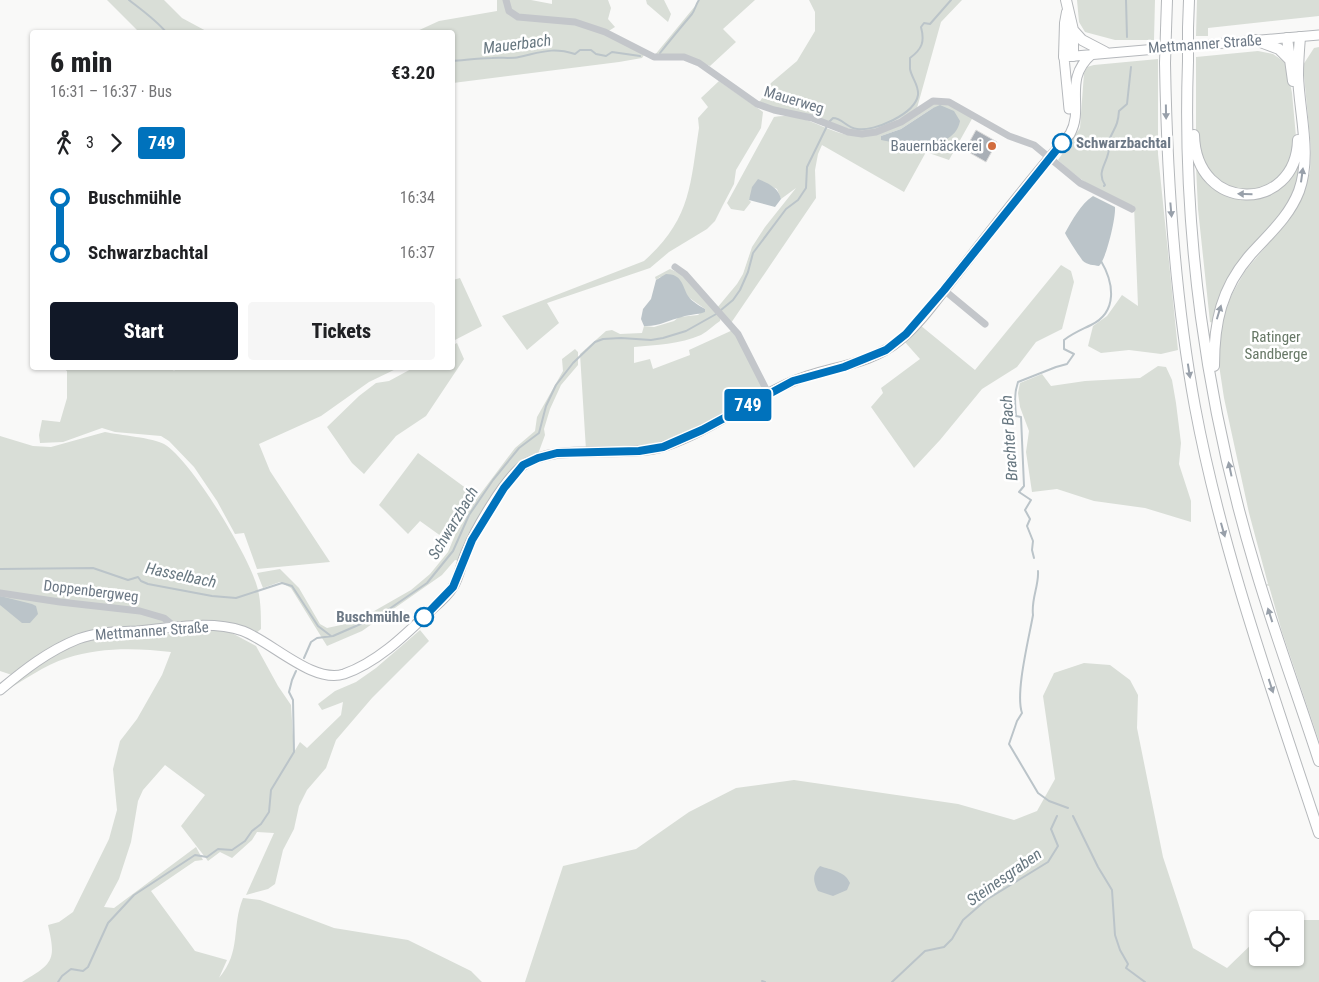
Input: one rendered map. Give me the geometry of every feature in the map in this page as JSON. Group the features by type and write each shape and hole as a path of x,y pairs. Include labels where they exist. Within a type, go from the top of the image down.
{"highway":[{"path":"1066,0 1067,11 1073,30 1082,40 1105,52"},
{"path":"1167,0 1165,63 1166,162 1178,299 1195,407 1215,502 1243,600 1319,833"},
{"path":"1189,0 1187,86 1189,197 1199,300 1213,395 1235,493 1255,567 1319,761"},
{"path":"1067,11 1065,24 1068,57"},
{"path":"1068,57 1073,30"},
{"path":"1213,395 1214,341 1217,318 1224,297 1240,268 1290,209 1301,184 1304,158 1298,73 1300,37"},
{"path":"1187,86 1193,92 1196,153 1206,175 1218,187 1226,191 1245,195 1260,193 1284,179 1296,157 1298,131 1287,38"},
{"path":"1255,40 1279,49 1290,60"}],"main road":[{"name":"Mettmanner Straße","path":"1064,140 1070,119 1068,57 1105,52 1319,34"},
{"name":"Mettmanner Straße","path":"0,690 42,657 82,637 175,627 216,626 233,628 248,634 318,673 332,676 348,672 387,649 446,596 456,581 465,554 476,532 504,488 523,465 538,458 557,453 639,451 663,447 710,426 793,381 844,367 886,350 906,334 944,290 1074,127 1074,99 1079,68 1092,54"},
{"path":"1068,57 1074,99"}],"street":[{"name":"Mauerweg","path":"506,0 510,11 518,17 575,22 606,32 654,57 684,57 698,63 757,104 774,110 812,118 856,134 876,132 901,122 927,103 937,100 960,107 1009,136 1034,145 1050,158"},
{"path":"1050,158 1080,183 1132,209"},
{"path":"674,267 684,274 717,309 745,345 768,393"},
{"path":"944,290 985,324"},
{"name":"Doppenbergweg","path":"0,592 60,602 140,610 164,618 175,627"}],"green space":[{"path":"107,0 164,0 182,18 204,30 137,30"},
{"path":"497,0 531,0 552,4 552,0 608,0 611,8 608,19 615,27 607,32 644,55 642,58 619,62 455,83 455,30 419,30 439,21 497,11"},
{"path":"646,0 664,0 671,14 668,22 647,4"},
{"path":"700,0 755,0 723,29 736,42 710,66 700,62 654,56"},
{"path":"809,0 962,0 941,22 917,108 900,120 866,132 856,131 759,103 771,83 797,61 815,31 815,12"},
{"path":"1077,0 1155,0 1154,40 1115,40 1085,32 1079,22"},
{"path":"1197,0 1319,0 1319,16 1208,28 1208,36 1196,36"},
{"name":"Ratinger Sandberge","path":"1319,47 1319,741 1282,632 1269,586 1265,585 1268,584 1249,513 1224,398 1219,365 1222,321 1231,296 1245,271 1292,216 1303,195 1310,172 1311,149 1303,65 1314,48"},
{"path":"1258,51 1273,54 1286,63 1292,93 1296,137 1292,161 1276,182 1255,191 1232,189 1212,178 1196,145 1196,57"},
{"path":"1158,59 1158,154 1178,350 1161,354 1129,350 1101,353 1088,346 1093,326 1107,316 1122,295 1138,306 1134,206 1112,198 1093,188 1058,160 1080,128 1084,73 1087,67"},
{"path":"719,81 763,112 761,128 736,170 734,184 715,221 707,229 669,252 650,268 547,303 559,323 527,350 502,316 644,261 671,231 680,216 690,184 699,128 698,118 708,107 701,98"},
{"path":"943,102 973,117 949,160 926,152 904,192 822,145 815,170 816,198 731,323 717,308 743,274 752,247 765,227 796,188 781,199 777,189 758,180 749,200 751,202 744,211 731,209 727,203 774,117 798,118 854,136 866,135 928,105","holes":["933,108 936,142 906,144 881,136 901,129"]},
{"path":"1299,148 1300,176 1289,205 1248,254 1214,323 1210,322 1198,209 1196,166 1211,185 1220,191 1275,189"},
{"path":"1061,265 1071,271 1074,282 1062,329 1036,342 1017,367 982,389 914,468 871,407 883,393 881,388 920,359 904,341 920,325 975,370"},
{"path":"670,269 684,275 721,316 720,321 701,335 693,338 668,344 634,347 634,363 650,359 653,369 690,355 689,350 735,329 765,393 731,413 656,446 586,450 580,354 606,331 612,330 620,334 642,333 644,326 654,327 674,321 679,317 698,315 705,309 660,277 656,280 655,277"},
{"path":"460,278 482,326 455,340 455,279"},
{"path":"457,343 464,359 426,416 396,436 364,474 352,463 327,427 359,396 376,383 389,381 409,370 455,370 455,344"},
{"path":"575,349 578,352 578,365 561,385 550,409 544,429 545,435 538,454 520,465 460,561 455,560 442,575 362,631 327,646 291,588 280,582 263,588 257,573 280,569 299,588 320,624 327,628 355,622 411,590 430,574 448,552 463,516 445,539 420,521 408,534 379,505 418,453 478,497 515,448 535,431 537,417 563,371 562,359"},
{"path":"1158,366 1166,367 1172,380 1181,443 1179,464 1191,501 1191,522 1145,508 1094,501 1057,489 1032,492 1026,452 1029,431 1020,407 1018,393 1020,383 1042,374 1051,386 1085,381 1140,378"},
{"path":"66,370 394,370 369,382 321,416 259,444 270,471 330,562 257,569 244,533 235,534 217,501 194,467 169,441 161,436 115,432 102,428 63,442 40,443 39,435 42,420 60,422 67,398"},
{"path":"105,432 145,438 164,444 189,469 217,508 250,569 259,594 261,629 256,633 169,624 54,646 12,675 0,671 0,436 33,446 51,447"},
{"path":"215,630 230,632 256,646 291,705 294,752 300,742 307,748 341,715 343,702 322,710 318,704 335,691 356,682 376,668 420,630 429,641 372,698 336,740 326,768 307,790 299,806 294,829 283,850 275,884 268,889 246,895 274,833 257,832 252,840 232,858 220,852 208,861 181,826 205,795 165,765 143,790 138,801 131,842 119,879 104,907 114,908 196,847 203,860 195,861 151,891 195,951 227,960 219,978 231,958 234,948 237,919 243,898 260,900 334,928 408,940 471,971 482,982 22,982 41,970 50,959 52,946 48,925 59,922 73,912 109,839 117,810 113,769 120,741 137,719 162,675 171,652 119,649 80,654 50,665 2,693 24,674 60,651 88,640"},
{"path":"1084,663 1110,665 1130,680 1138,695 1137,728 1163,857 1193,948 1227,968 1249,947 1249,966 1304,966 1304,920 1319,920 1319,982 525,982 563,866 636,849 689,812 736,788 794,780 958,804 1014,820 1037,811 1055,779 1043,696 1054,673"}],"shaded area":[{"path":"940,105 954,111 960,121 956,131 948,138 926,144 881,140 881,136 901,129"},
{"path":"758,179 769,184 780,195 781,199 775,207 749,200 752,187"},
{"path":"1093,196 1115,207 1110,238 1105,256 1099,266 1083,261 1065,233 1081,208"},
{"path":"666,274 671,274 678,278 689,298 705,309 705,312 644,326 641,319 643,309 651,299 656,280"},
{"path":"0,596 32,604 36,606 38,614 30,623 22,623 0,605"},
{"path":"820,866 837,871 845,876 850,883 847,890 833,896 818,891 814,878"}],"building":[{"path":"976,130 997,142 986,162 965,150"}],"waterway":[{"name":"Mauerbach","path":"129,0 164,30"},
{"name":"Mauerbach","path":"660,53 692,14 699,0"},
{"name":"Schwarzbach","path":"829,122 836,118 853,128 873,128 893,120 910,109 918,95 910,69 910,58 922,45 921,27 924,23 930,24 951,0"},
{"name":"Brachter Bach","path":"1126,0 1127,37"},
{"name":"Mauerbach","path":"455,61 482,58 516,58 553,51 575,54 580,50 591,50 596,54 606,56 612,52 640,56"},
{"name":"Brachter Bach","path":"1104,186 1102,170 1109,152 1109,142 1117,123 1119,111 1127,104 1131,67"},
{"name":"Schwarzbach","path":"721,310 733,300 740,290 748,272 753,253 786,209 798,200 806,188 807,167 827,126"},
{"name":"Brachter Bach","path":"1034,558 1032,550 1033,541 1027,526 1030,519 1025,510 1031,500 1019,492 1024,486 1021,417 1016,416 1015,399 1017,386 1018,382 1067,364 1074,354 1064,349 1064,340 1091,325 1106,313 1111,296 1111,287 1101,261"},
{"name":"Schwarzbach","path":"304,658 311,642 317,638 333,636 379,616 427,583 453,551 469,515 493,480 519,448 539,433 546,406 556,385 573,363 595,342 603,339 651,340 663,338 686,331 718,313"},
{"name":"Hasselbach","path":"0,569 93,568 128,580 138,577 141,581 148,584 212,596 236,598 282,583 292,586 318,626 331,636"},
{"name":"Brachter Bach","path":"1038,571 1033,615 1021,679 1020,704 1022,713 1017,721 1009,744 1038,793 1049,801 1068,808"},
{"name":"Schwarzbach","path":"58,982 71,969 83,971 88,967 108,923 134,895 195,855 207,857 218,849 232,850 245,841 252,831 261,824 269,812 271,790 294,752 293,700 289,692 296,671"},
{"name":"Steinesgraben","path":"892,982 925,951 944,947 952,939 963,920 986,900 1048,862 1058,846 1051,829 1057,816"},
{"name":"Brachter Bach","path":"1073,816 1098,867 1112,890 1115,935 1120,950 1128,964 1126,968 1145,982"}],"bus line":[{"name":"749","path":"424,617 453,587 467,548 504,488 523,465 531,460 557,453 639,451 663,447 732,415 768,393 793,381 844,367 878,355 906,334 944,290 1062,143"}],"place":[{"name":"Schwarzbachtal","path":"1062,143"},
{"name":"Bauernbäckerei","path":"992,146"},
{"name":"Buschmühle","path":"424,617"}]}
